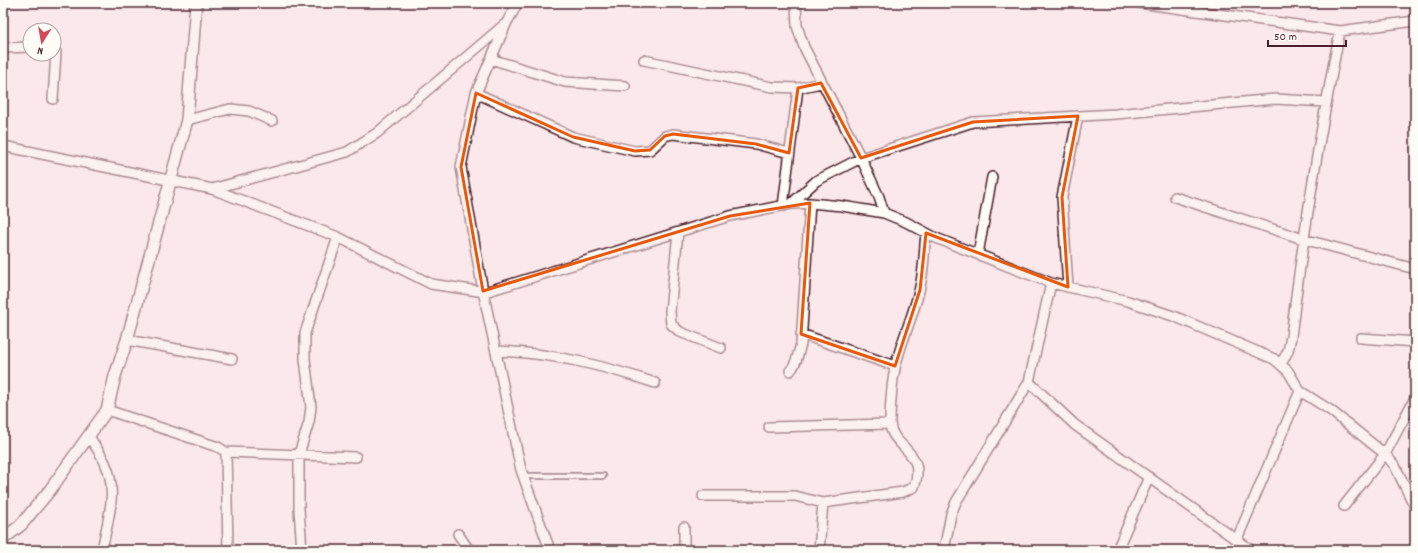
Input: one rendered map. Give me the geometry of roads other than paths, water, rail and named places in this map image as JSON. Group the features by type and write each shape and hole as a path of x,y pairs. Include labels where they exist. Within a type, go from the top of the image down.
{"street":[{"path":"3,539 20,525 50,490 107,410 114,376 127,340 187,120 196,3"},
{"path":"518,3 507,22 476,93 461,167 483,291 523,476 550,550"},
{"path":"796,3 797,26 804,47 821,83 861,158 879,197 884,213"},
{"path":"1139,3 1340,31 1415,20"},
{"path":"212,189 347,152 377,133 507,22"},
{"path":"1281,364 1288,351 1291,337 1302,239 1340,31"},
{"path":"3,48 22,47"},
{"path":"491,59 565,82 625,86"},
{"path":"644,60 772,87 798,88 821,83"},
{"path":"53,99 55,62"},
{"path":"787,205 789,153 798,88"},
{"path":"476,93 573,137 635,151 650,150 665,136 673,134 756,144 789,153"},
{"path":"787,205 816,181 861,158 973,122 1078,116 1275,99 1326,102"},
{"path":"187,120 230,109 249,111 272,121"},
{"path":"1068,287 1062,197 1078,116"},
{"path":"3,146 170,179 212,189 338,237 431,284 483,291 730,216 787,205 810,203 842,206 884,213 906,222 926,233 1051,283 1128,301 1176,317 1281,364 1288,371 1300,391 1330,410 1385,454 1395,466 1415,506"},
{"path":"978,254 992,177"},
{"path":"1175,197 1302,239 1415,269"},
{"path":"790,371 794,368 797,360 801,334 810,203"},
{"path":"678,233 670,311 671,324 680,332 721,348"},
{"path":"703,496 795,496 823,503 903,492 914,486 918,476 916,465 911,454 894,434 890,424 895,366 920,290 926,233"},
{"path":"302,550 299,509 299,454 309,422 311,408 305,359 305,333 338,237"},
{"path":"944,550 951,514 956,502 1029,382 1051,283"},
{"path":"801,334 895,366"},
{"path":"1361,338 1415,342"},
{"path":"127,340 232,359"},
{"path":"496,351 531,352 609,367 655,383"},
{"path":"1029,382 1075,425 1251,550"},
{"path":"1237,539 1300,391"},
{"path":"1344,506 1385,454 1415,398"},
{"path":"107,410 218,447 226,452 356,457"},
{"path":"769,427 890,424"},
{"path":"89,436 107,465 111,488 110,507 102,550"},
{"path":"226,452 228,550"},
{"path":"1117,550 1149,477"},
{"path":"819,550 823,503"},
{"path":"684,527 684,550"},
{"path":"458,534 469,550"}],"lane":[{"path":"523,476 602,476"}]}
